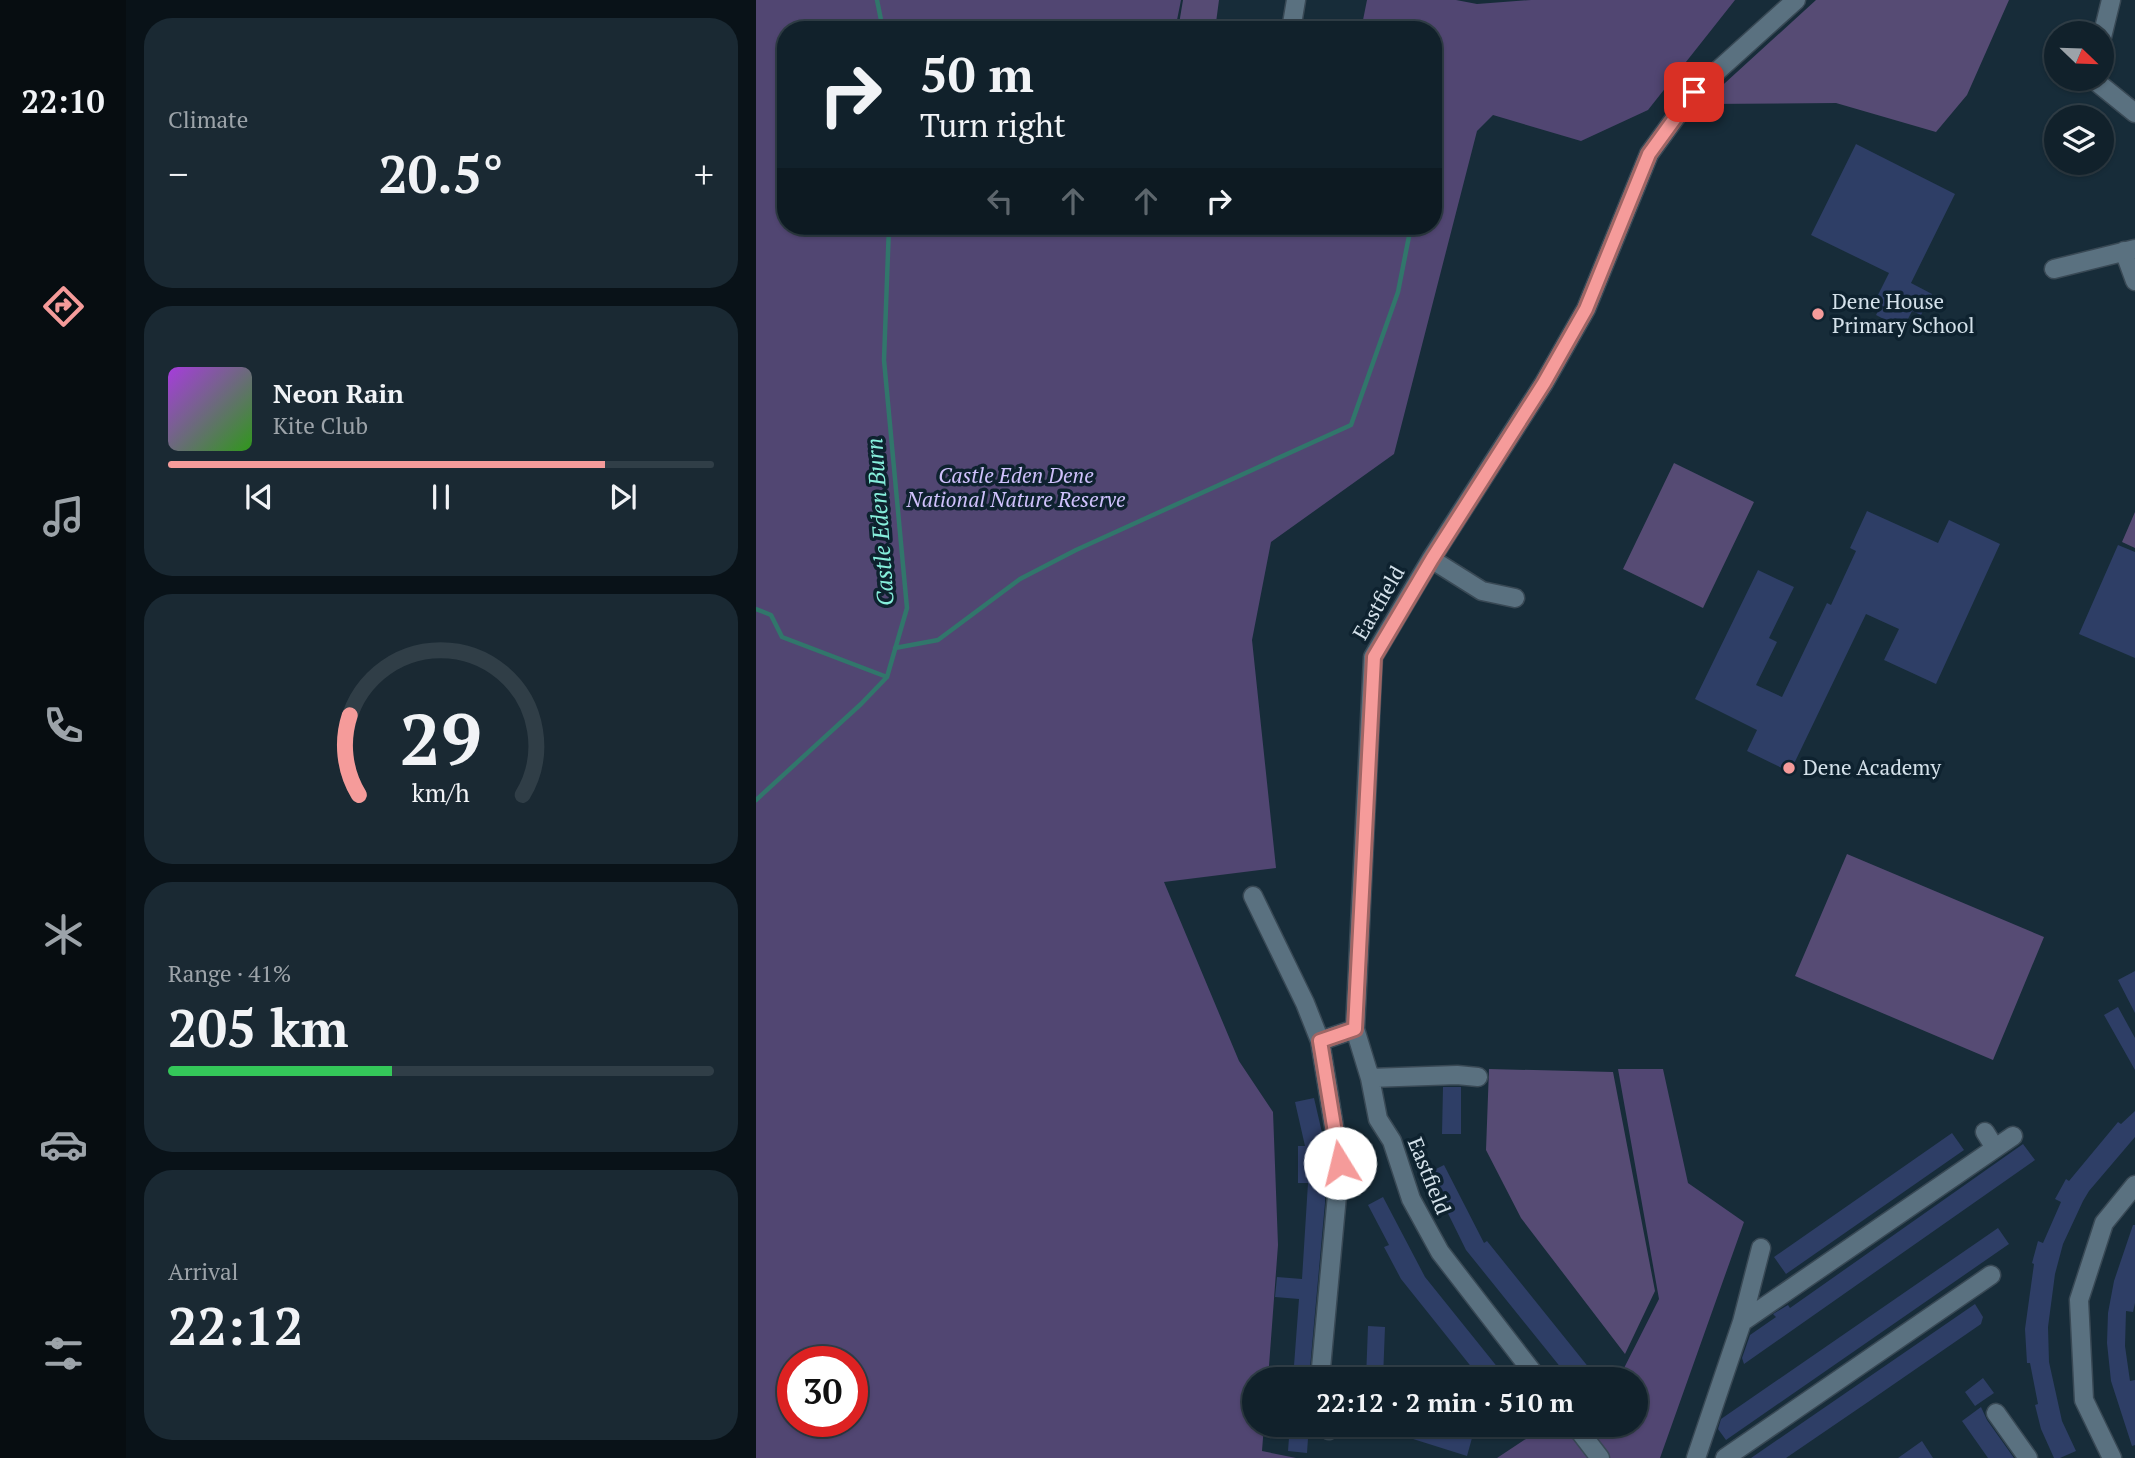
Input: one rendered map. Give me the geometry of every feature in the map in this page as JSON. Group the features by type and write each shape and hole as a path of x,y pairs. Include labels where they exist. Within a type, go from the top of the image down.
{"street":[{"path":"1292,21 1296,0"},
{"name":"Eastfield","path":"1529,1367 1426,1230 1411,1199 1392,1141 1378,1119 1370,1078 1355,1029 1374,657 1432,559 1544,383 1586,309 1649,154 1694,92 1796,0"},
{"path":"2106,21 2111,0"},
{"path":"2108,91 2135,113"},
{"path":"2054,269 2130,250 2135,281"},
{"path":"1432,559 1482,591 1515,598"},
{"path":"1252,896 1305,1003 1320,1041 1340,1163 1321,1367"},
{"path":"1320,1041 1355,1029"},
{"path":"1370,1078 1457,1074 1478,1077"},
{"path":"1985,1132 1995,1148"},
{"path":"1742,1322 2013,1136"},
{"path":"2112,1458 2084,1400 2079,1300 2104,1223 2135,1185"},
{"path":"1696,1458 1742,1322 1761,1248"},
{"path":"1725,1458 1991,1275"},
{"path":"1996,1413 2028,1458"},
{"path":"1584,1437 1600,1458"}],"shaded area":[{"path":"1183,0 1219,0 1216,21 1180,21"},
{"path":"1816,0 2009,0 1967,95 1936,132 1836,103 1702,104"},
{"path":"1674,463 1754,502 1703,608 1623,569"},
{"path":"2135,512 2135,548 2122,542"},
{"path":"1847,854 2044,937 1993,1060 1795,976"},
{"path":"1489,1069 1613,1072 1655,1291 1625,1354 1521,1218 1486,1150"}],"green space":[{"name":"Castle Eden Dene National Nature Reserve","path":"756,0 1181,0 1177,21 777,21 777,235 1442,235 1442,21 1363,21 1367,0 1456,0 1477,4 1531,0 1735,0 1648,110 1581,141 1493,115 1477,131 1394,454 1271,542 1252,640 1276,868 1164,882 1239,1061 1273,1112 1278,1245 1269,1367 1242,1367 1242,1437 1263,1437 1262,1451 1296,1458 756,1458"},
{"path":"1618,1069 1663,1069 1688,1183 1744,1222 1660,1458 1497,1458 1529,1437 1648,1437 1648,1367 1625,1367 1659,1299"}],"building":[{"path":"1856,144 1955,194 1911,283 1932,294 1921,315 1912,311 1903,329 1876,315 1879,309 1873,305 1889,273 1811,235"},
{"path":"1867,511 1938,543 1949,520 2000,544 1936,684 1884,660 1899,629 1866,614 1790,772 1747,751 1757,730 1695,699 1758,570 1794,587 1769,638 1777,642 1756,685 1782,697 1827,603 1831,605 1856,551 1850,548"},
{"path":"2118,545 2135,552 2135,658 2079,634"},
{"path":"2135,971 2135,1013 2118,980"},
{"path":"2118,1007 2135,1038 2135,1070 2104,1015"},
{"path":"1443,1087 1461,1087 1461,1134 1442,1134"},
{"path":"1314,1098 1326,1150 1325,1203 1310,1367 1294,1367 1299,1299 1275,1297 1277,1277 1302,1279 1308,1183 1298,1183 1298,1146 1305,1146 1295,1102"},
{"path":"2135,1111 2135,1137 2083,1201 2063,1244 2055,1274 2048,1327 2049,1362 2062,1421 2076,1451 2054,1458 2041,1429 2030,1363 2027,1363 2025,1329 2032,1263 2038,1241 2043,1243 2061,1202 2055,1199 2066,1179 2069,1181 2118,1122 2121,1124"},
{"path":"1952,1133 1964,1150 1786,1274 1774,1257"},
{"path":"2023,1144 2035,1160 1744,1364 1742,1358 1750,1335 1776,1317 1773,1314 1788,1305 1790,1308"},
{"path":"1444,1165 1484,1243 1487,1241 1588,1367 1560,1367 1466,1250 1428,1173"},
{"path":"1383,1197 1425,1277 1497,1367 1471,1367 1401,1279 1384,1247 1389,1245 1368,1205"},
{"path":"2133,1225 2135,1303 2133,1312 2126,1311 2125,1346 2130,1381 2135,1380 2135,1445 2132,1446 2111,1381 2107,1343 2108,1313 2114,1281"},
{"path":"1998,1228 2009,1244 1726,1440 1718,1429 1721,1419"},
{"path":"1975,1304 1983,1317 1981,1324 1868,1402 1786,1458 1751,1458"},
{"path":"1368,1326 1385,1327 1383,1367 1366,1367"},
{"path":"1983,1378 1994,1393 1975,1406 1965,1392"},
{"path":"1981,1407 2014,1458 1988,1458 1962,1421"},
{"path":"1289,1437 1308,1437 1307,1453 1288,1451"},
{"path":"1407,1437 1469,1437 1472,1438 1467,1456"},
{"path":"1922,1441 1933,1458 1898,1458"}],"waterway":[{"name":"Castle Eden Burn","path":"877,0 881,21"},
{"name":"Castle Eden Burn","path":"756,800 887,677 907,608 884,360 889,235"},
{"path":"895,648 938,640 1020,579 1076,550 1351,425 1398,292 1409,235"},
{"path":"756,609 771,615 782,637 887,677"}],"place":[{"name":"Dene House Primary School","path":"1818,314"},
{"name":"Dene Academy","path":"1789,768"}],"route":[{"path":"1340,1163 1320,1041 1355,1029 1374,657 1432,559 1544,383 1586,309 1649,154 1694,92"}]}
